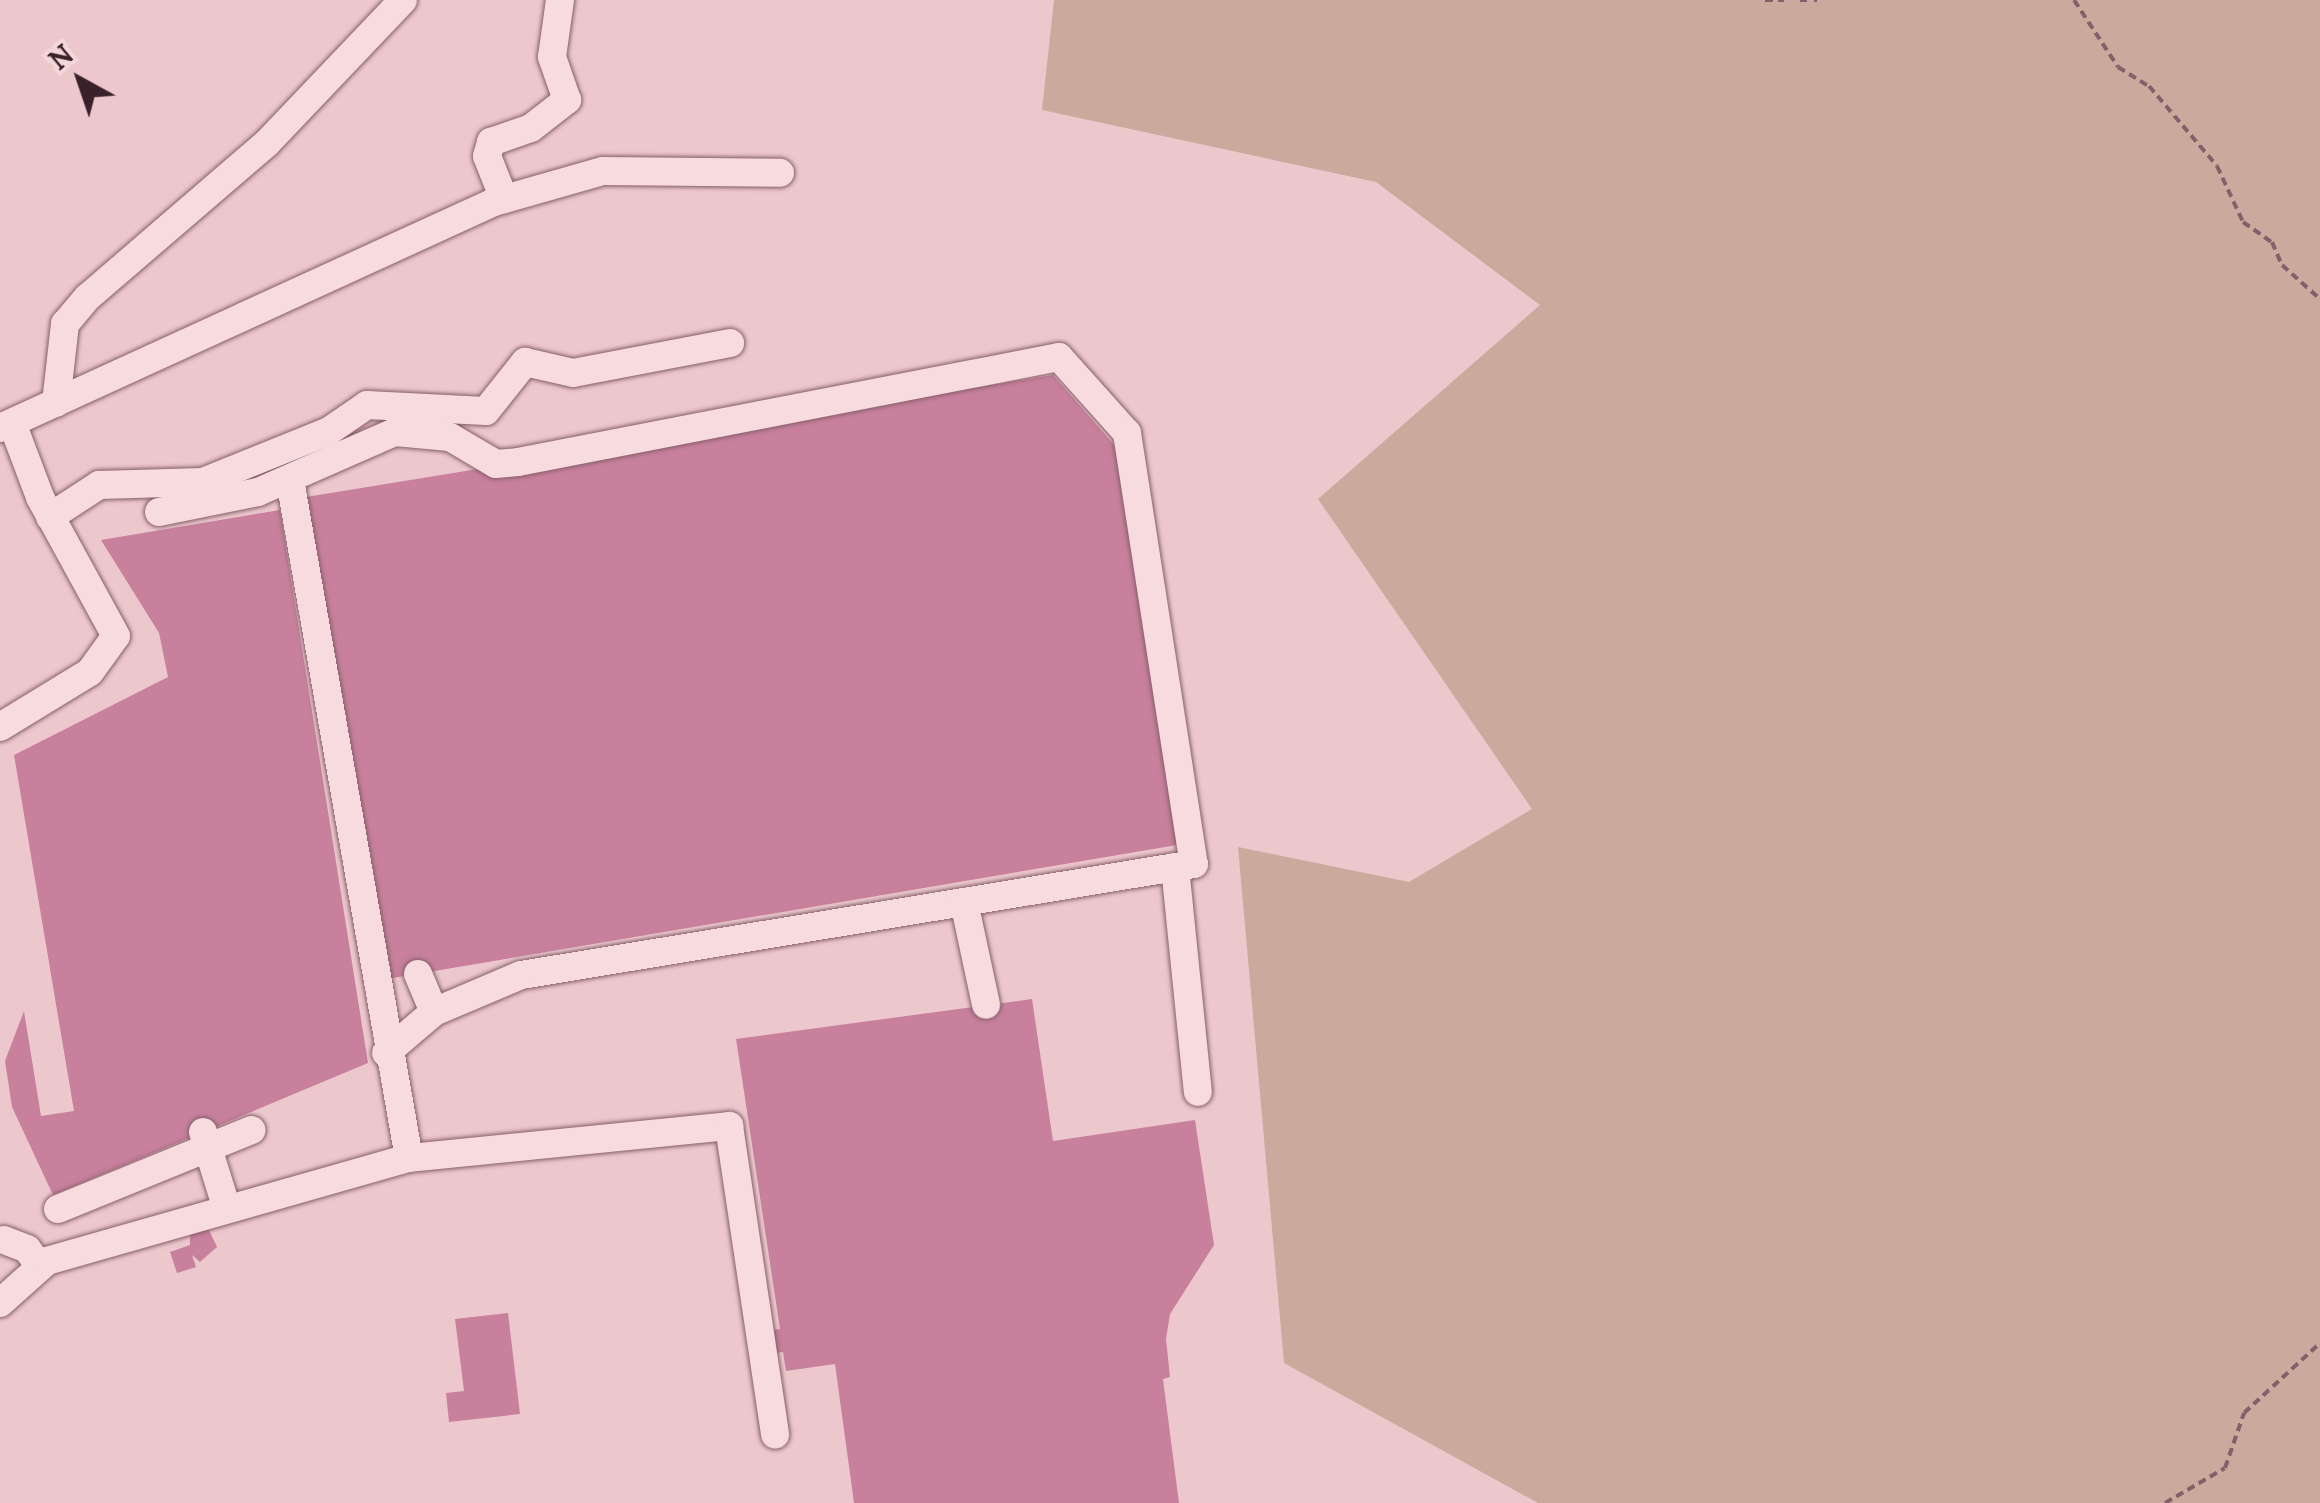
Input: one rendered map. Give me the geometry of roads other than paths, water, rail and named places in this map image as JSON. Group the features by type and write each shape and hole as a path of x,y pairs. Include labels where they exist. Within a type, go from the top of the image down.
{"street":[{"path":"56,403 65,324 88,296 267,143 403,0"},
{"path":"504,199 487,156 492,142 531,128 567,100 552,57 560,0"},
{"path":"0,727 90,672 116,636 50,517 6,426 504,199 603,171 780,173"},
{"path":"50,517 99,486 204,482 329,431 366,406 486,411 525,362 573,372 730,343"},
{"path":"159,512 290,480 394,432 450,438 496,464 518,462 1059,356 1127,433 1194,864 522,975 434,1012 386,1053"},
{"path":"290,480 386,1053 410,1158"},
{"path":"1175,868 1198,1092"},
{"path":"964,902 986,1006"},
{"path":"418,974 434,1012"},
{"path":"0,1303 40,1266 226,1206 410,1158 728,1126 775,1434"},
{"path":"58,1209 205,1140 252,1130"},
{"path":"205,1140 226,1206"},
{"path":"4,1240 27,1249 40,1266"}]}
